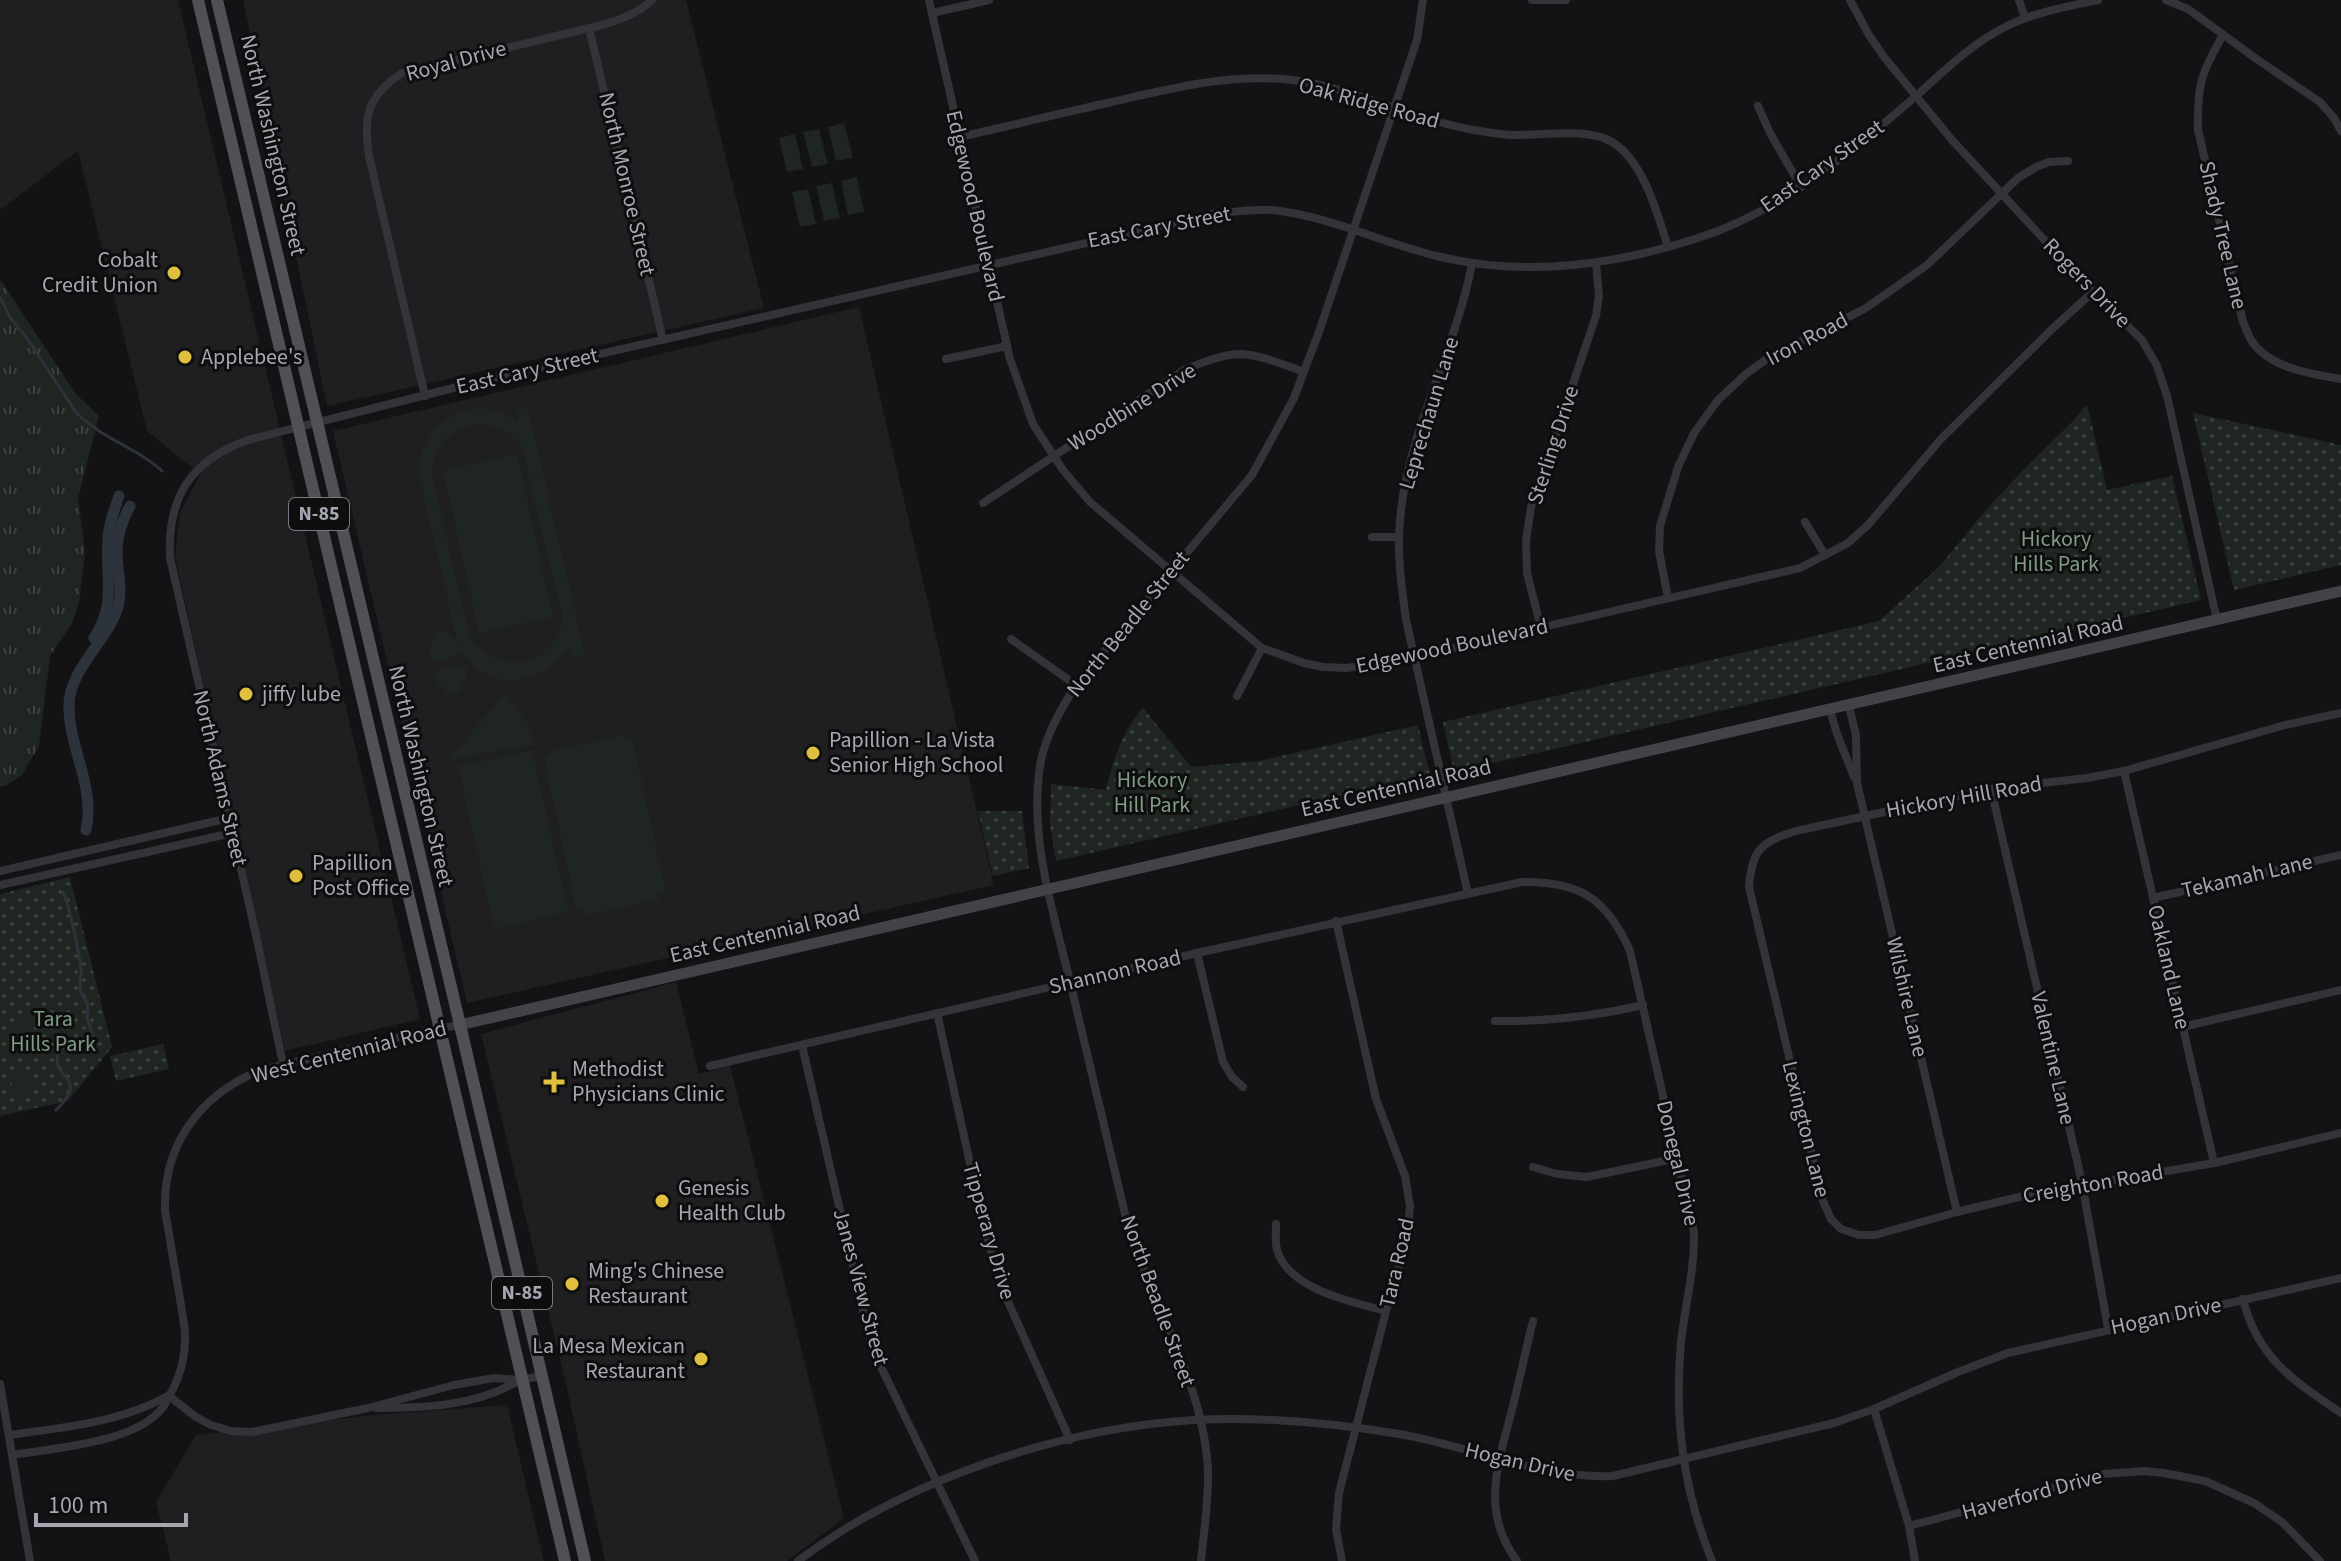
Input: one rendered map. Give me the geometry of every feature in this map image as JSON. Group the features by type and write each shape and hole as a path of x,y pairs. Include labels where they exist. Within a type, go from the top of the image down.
{"main road":[{"name":"North Washington Street","path":"198,0 565,1561"},
{"name":"North Washington Street","path":"217,0 585,1561"}],"street":[{"name":"Royal Drive","path":"425,396 369,156 366,133 369,108 376,94 402,73 627,17 652,0"},
{"name":"Edgewood Boulevard","path":"929,0 1007,346 1033,424 1090,502 1262,648 1304,663 1346,668 1415,657 1800,568 1848,543 1868,525 1941,439 2094,291"},
{"path":"932,13 989,0"},
{"name":"North Beadle Street","path":"1201,1561 1208,1469 1200,1420 1181,1358 1129,1231 1049,890 1037,810 1039,772 1050,732 1076,685 1252,475 1294,398 1417,40 1423,0"},
{"path":"1532,0 1566,0"},
{"name":"Rogers Drive","path":"1850,0 1884,57 1952,140 2142,340 2157,366 2167,396 2217,620"},
{"path":"2019,0 2025,18"},
{"name":"East Cary Street","path":"181,493 197,469 209,459 248,440 663,340 1218,213 1270,210 1308,217 1408,249 1472,264 1516,267 1596,263 1668,247 1754,215 1801,187 1917,96 1982,40 2025,18 2098,0"},
{"path":"2166,0 2188,9 2320,102 2341,131"},
{"name":"North Monroe Street","path":"589,28 663,340"},
{"name":"Shady Tree Lane","path":"2223,35 2203,73 2197,97 2198,130 2243,322 2251,341 2268,358 2296,369 2341,379"},
{"name":"Oak Ridge Road","path":"959,137 1176,87 1221,81 1310,83 1451,125 1508,135 1592,135 1612,141 1626,153 1642,178 1656,208 1668,247"},
{"path":"1758,106 1801,187"},
{"name":"Iron Road","path":"1668,598 1659,551 1660,526 1678,467 1694,433 1718,400 1768,358 1866,308 1927,265 2001,192 2036,167 2049,162 2068,161"},
{"name":"Sterling Drive","path":"1541,628 1527,573 1526,541 1531,507 1596,316 1599,296 1596,263"},
{"name":"Leprechaun Lane","path":"1468,894 1415,657 1400,577 1399,537 1406,478 1466,294 1472,264"},
{"path":"946,359 1007,346"},
{"name":"Woodbine Drive","path":"983,503 1184,370 1240,354 1270,359 1304,372"},
{"name":"North Adams Street","path":"181,493 170,522 170,558 283,1064"},
{"path":"1805,522 1825,555"},
{"path":"1372,537 1399,537"},
{"name":"East Centennial Road","path":"460,1025 2341,591"},
{"path":"1011,639 1076,685"},
{"path":"1237,696 1262,648"},
{"name":"Wilshire Lane","path":"1849,706 1856,735 1857,783"},
{"name":"Wilshire Lane","path":"1830,710 1857,783 1957,1212"},
{"name":"Hickory Hill Road","path":"1779,1017 1749,887 1751,865 1760,848 1775,838 1864,815 1991,789 2124,771 2285,725 2341,713"},
{"name":"Oakland Lane","path":"2124,771 2214,1163"},
{"name":"Valentine Lane","path":"1991,789 2083,1185 2108,1328"},
{"path":"0,871 229,818"},
{"path":"0,885 232,833"},
{"name":"Tekamah Lane","path":"2153,898 2341,855"},
{"name":"Shannon Road","path":"710,1066 1336,921 1522,882"},
{"name":"Donegal Drive","path":"1522,882 1568,887 1590,897 1606,909 1618,925 1630,951 1694,1232 1695,1255 1679,1373 1680,1431 1689,1492 1699,1530 1712,1561"},
{"name":"Tara Road","path":"1336,921 1376,1099 1405,1176 1410,1206 1407,1237 1337,1502 1336,1529 1342,1561"},
{"path":"1197,953 1223,1062 1243,1087"},
{"path":"2182,1027 2341,990"},
{"path":"1495,1021 1541,1022 1596,1016 1643,1005"},
{"name":"Tipperary Drive","path":"937,1013 984,1227 1001,1286 1070,1440"},
{"name":"Lexington Lane","path":"1779,1017 1823,1201 1831,1219 1847,1231"},
{"name":"West Centennial Road","path":"169,1396 179,1378 186,1351 165,1210 173,1155 198,1111 238,1080 283,1064 460,1025"},
{"name":"Janes View Street","path":"802,1045 868,1332 882,1369 975,1561"},
{"name":"Creighton Road","path":"1847,1231 1875,1235 1957,1212 2083,1185 2214,1163 2341,1133"},
{"path":"1533,1167 1557,1174 1587,1177 1678,1158"},
{"path":"1276,1224 1278,1253 1302,1280 1332,1296 1386,1311"},
{"name":"Hogan Drive","path":"803,1560 841,1532 937,1482 997,1460 1113,1431 1200,1420 1275,1420 1355,1427 1417,1437 1554,1473 1613,1476 1798,1433 1874,1409 2008,1353 2108,1328 2341,1278"},
{"path":"2243,1299 2254,1333 2272,1360 2292,1379 2341,1413"},
{"path":"1517,1561 1504,1541 1495,1514 1494,1488 1533,1321"},
{"path":"169,1396 196,1417 231,1431 252,1432 368,1408 454,1385 494,1378 521,1380 540,1376"},
{"path":"368,1408 453,1403 498,1393 521,1380"},
{"path":"0,1384 30,1561"},
{"path":"10,1435 120,1417 143,1410 169,1396"},
{"path":"13,1455 122,1434 151,1419 169,1396"},
{"path":"1874,1409 1909,1526 1915,1561"},
{"name":"Haverford Drive","path":"1909,1526 2104,1474 2144,1471 2205,1481 2254,1503 2282,1522 2320,1561"}],"shaded area":[{"path":"0,0 178,0 420,1019 285,1051 175,557 180,513 200,474 147,431 78,151 0,210"},
{"path":"243,0 686,0 764,308 327,406"},
{"path":"859,307 994,885 467,1003 333,431"},
{"path":"676,982 699,1074 730,1066 844,1518 787,1561 605,1561 566,1384 481,1034"},
{"path":"507,1405 544,1561 171,1561 156,1502 196,1435 374,1415"}],"green space":[{"path":"844,123 853,158 836,161 828,127"},
{"path":"819,129 828,164 812,167 803,132"},
{"path":"795,134 803,169 787,172 779,138"},
{"path":"857,177 864,212 848,215 841,181"},
{"path":"832,183 840,218 824,221 816,186"},
{"path":"808,189 816,224 800,227 792,192"},
{"path":"0,279 75,393 99,416 78,498 85,553 79,603 72,623 50,656 39,746 22,775 0,787"},
{"name":"Hickory Hills Park","path":"2087,404 2107,490 2172,476 2201,600 1454,772 1443,722 1879,621 1940,566 1984,512"},
{"path":"528,408 585,655 571,658 568,648 540,673 528,678 503,680 479,670 462,651 447,660 428,659 435,633 445,631 458,644 421,484 420,464 425,445 434,430 447,418 463,411 481,409 500,412 518,422 517,411","holes":["480,425 506,432 522,447 563,620 558,636 549,648 537,657 524,661 495,658 470,638 433,480 434,461 447,438 463,428"]},
{"path":"2193,413 2341,445 2341,565 2234,590"},
{"path":"517,454 553,617 479,633 443,470"},
{"path":"450,665 469,667 460,692 450,695 431,676"},
{"path":"506,693 527,721 535,745 448,759"},
{"name":"Hickory Hill Park","path":"1143,708 1191,767 1259,761 1418,725 1430,775 1056,861 1050,824 1051,784 1106,790 1119,747"},
{"path":"624,735 625,740 632,738 666,892 659,894 660,899 585,915 584,910 577,912 544,758 550,756 549,751"},
{"path":"532,750 568,912 494,929 458,766"},
{"path":"978,811 1022,811 1029,868 993,876"},
{"name":"Tara Hills Park","path":"70,877 112,1047 68,1101 0,1116 0,894"},
{"path":"15,1016 31,1017 30,1052 14,1051"},
{"path":"163,1044 169,1069 116,1081 110,1056"},
{"path":"29,1072 32,1096 14,1098 10,1075"}],"waterway":[{"path":"0,297 11,319 75,411 96,429 162,471"},
{"path":"94,638 108,601 107,552 112,517 119,496"},
{"path":"86,830 85,783 73,736 69,704 71,691 82,667 118,607 117,546 130,506"},
{"path":"56,1110 70,1090 70,1084 59,1068 59,1050 71,1045 91,1045 94,1040 87,1018 88,1004 80,987 80,961 63,892"}],"place":[{"name":"Cobalt Credit Union","path":"174,273"},
{"name":"Applebee's","path":"185,357"},
{"name":"jiffy lube","path":"246,694"},
{"name":"Papillion - La Vista Senior High School","path":"813,753"},
{"name":"Papillion Post Office","path":"296,876"},
{"name":"Methodist Physicians Clinic","path":"554,1082"},
{"name":"Genesis Health Club","path":"662,1201"},
{"name":"Ming's Chinese Restaurant","path":"572,1284"},
{"name":"La Mesa Mexican Restaurant","path":"701,1359"}]}
